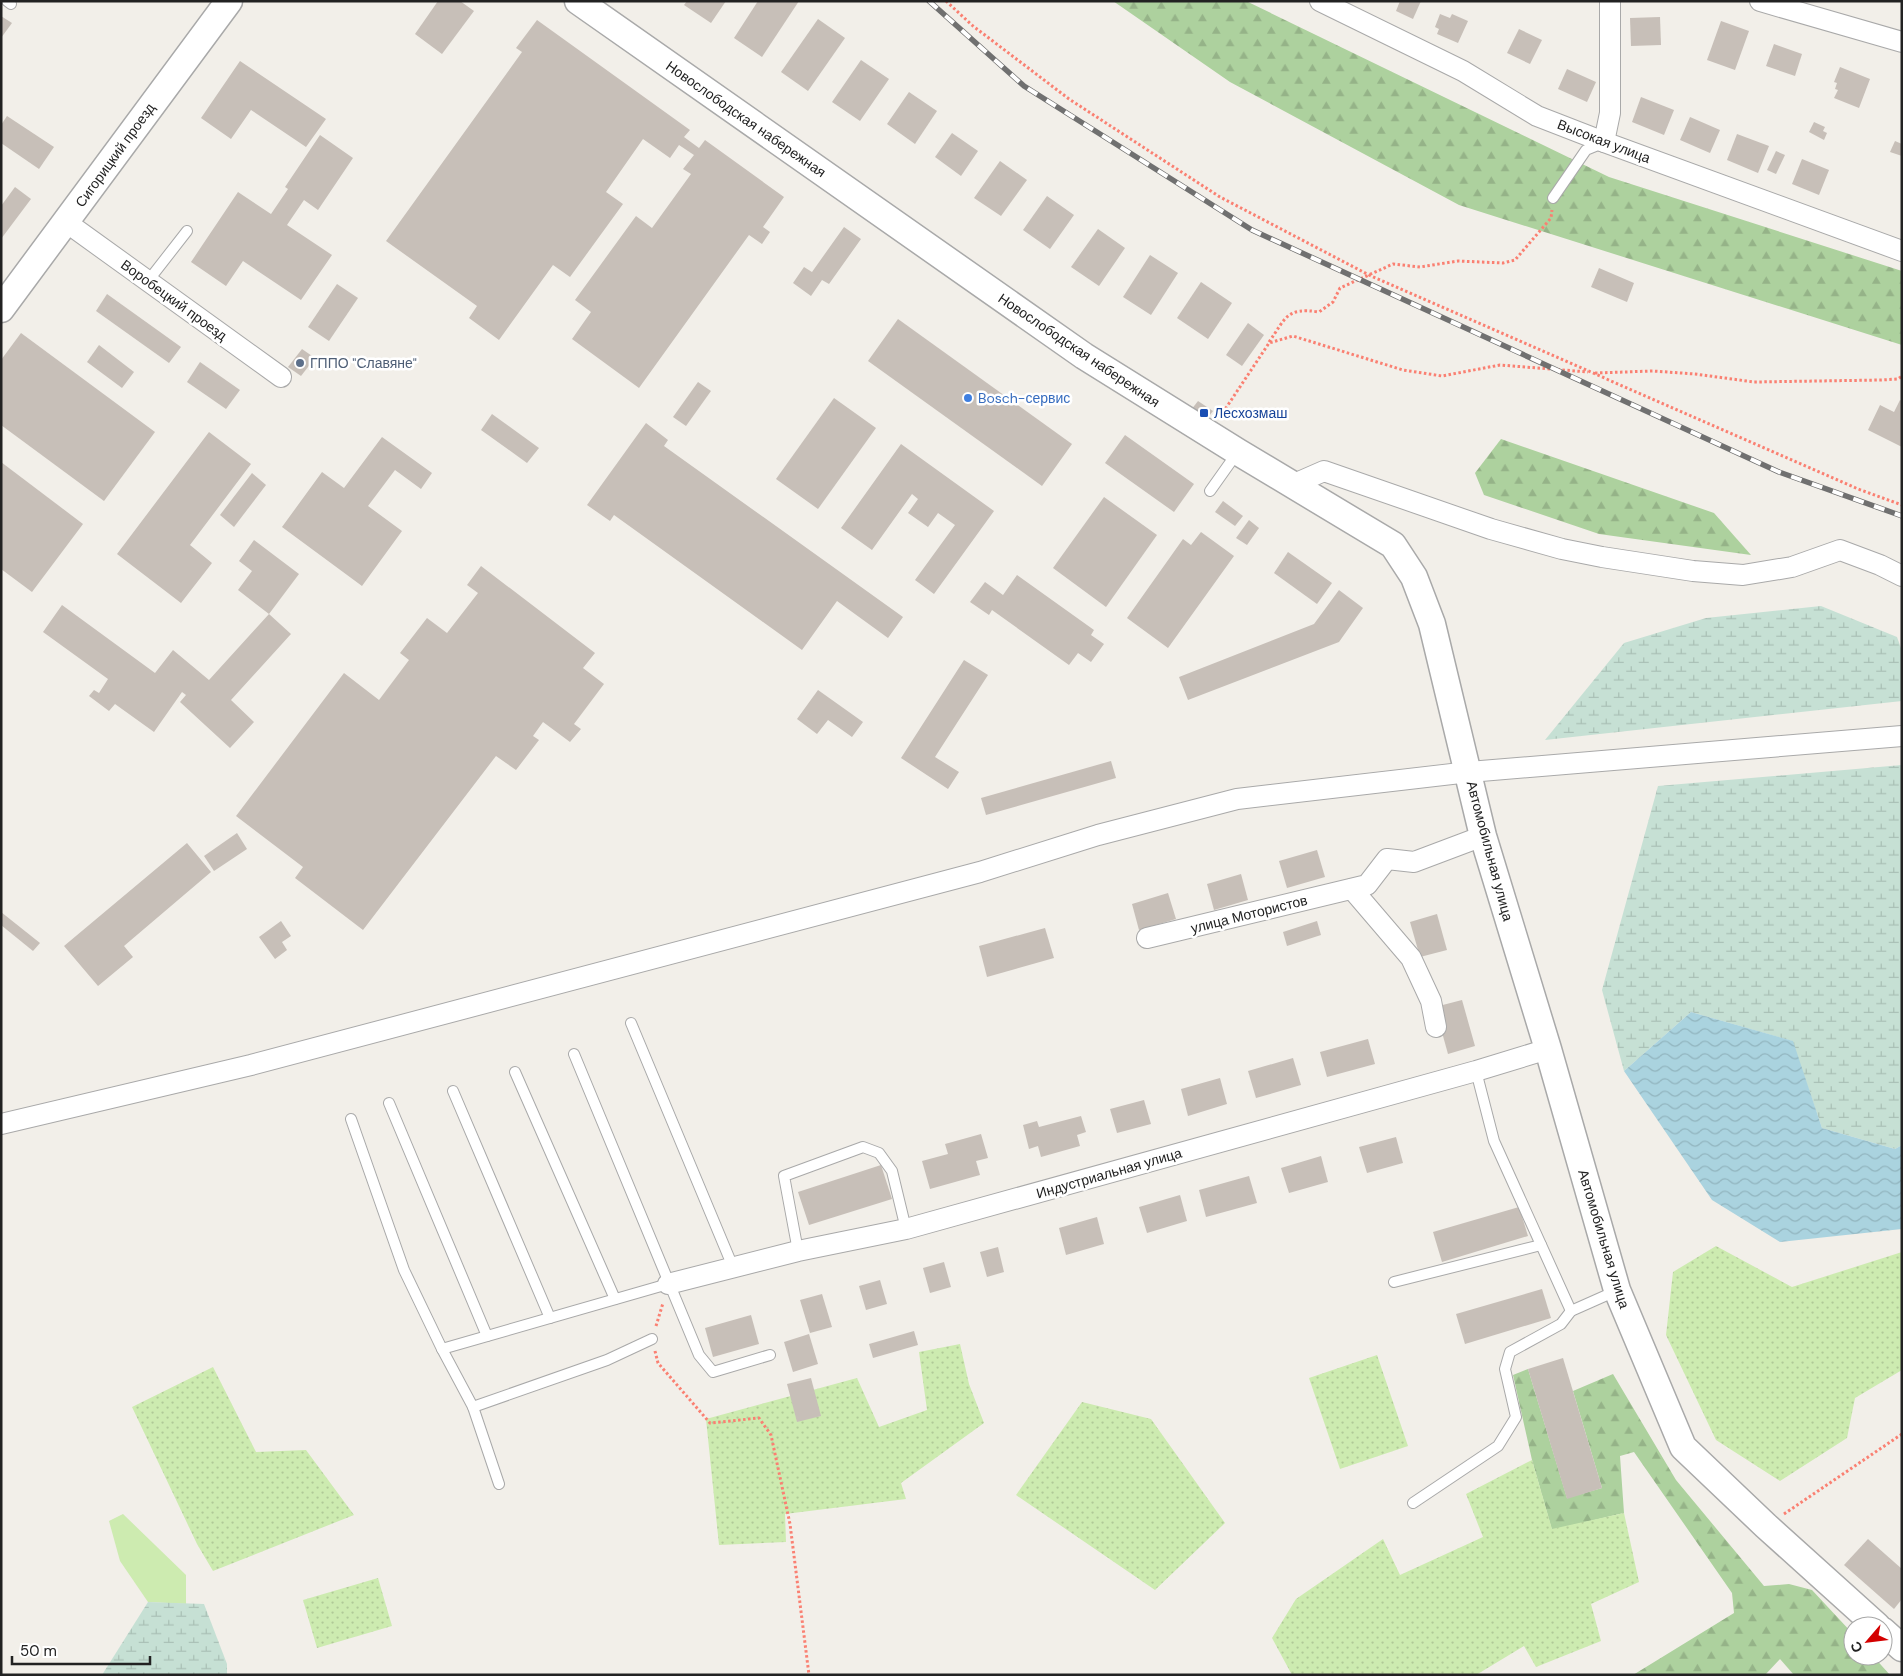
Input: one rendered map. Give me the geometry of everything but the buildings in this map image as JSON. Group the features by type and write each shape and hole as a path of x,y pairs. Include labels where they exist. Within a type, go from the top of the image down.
{"street":[{"name":"Сигорицкий проезд","path":"1,309 228,1"},
{"name":"Новослободская набережная","path":"578,1 1084,356 1238,452 1393,545 1414,578 1432,624 1469,772"},
{"name":"Высокая улица","path":"1320,1 1463,71 1537,116 1902,251"},
{"path":"1604,142 1610,113 1610,1"},
{"path":"1760,1 1902,42"},
{"name":"Воробецкий проезд","path":"66,222 281,377"},
{"path":"1292,485 1324,471 1490,529 1562,549 1693,571 1743,575 1792,567 1840,550 1880,565 1902,576"},
{"path":"1,1124 280,1057 980,872 1098,835 1237,799 1469,772 1902,736"},
{"name":"Автомобильная улица","path":"1469,772 1483,836 1548,1049 1617,1290 1683,1447 1766,1526 1866,1616"},
{"name":"улица Мотористов","path":"1147,938 1367,885 1387,859 1414,862 1483,836"},
{"path":"1352,889 1411,958 1431,1001 1436,1027"},
{"name":"Индустриальная улица","path":"668,1284 798,1250 906,1229 1476,1072 1548,1049"}],"lane":[{"path":"1553,198 1586,150 1604,142"},
{"path":"148,281 187,231"},
{"path":"1210,491 1238,452"},
{"path":"631,1023 733,1268"},
{"path":"574,1054 699,1356 713,1372 770,1355"},
{"path":"514,1072 615,1299"},
{"path":"1476,1072 1494,1141 1571,1311"},
{"path":"453,1091 550,1318"},
{"path":"389,1103 487,1336"},
{"path":"350,1119 404,1270 473,1407 499,1484"},
{"path":"798,1250 784,1176 863,1147 879,1153 892,1171 906,1229"},
{"path":"1394,1282 1541,1245"},
{"path":"442,1348 668,1284"},
{"path":"1413,1504 1498,1446 1516,1417 1505,1369 1510,1352 1561,1324 1571,1311 1617,1290"},
{"path":"473,1407 606,1360 652,1339"}],"path":[{"path":"946,1 972,26 1069,98 1220,197 1369,275 1858,489 1902,505"},
{"path":"1209,434 1287,316 1302,310 1319,312 1332,302 1340,288 1393,264 1420,268 1458,261 1504,263 1515,260 1551,218 1553,198"},
{"path":"1269,343 1293,336 1403,370 1442,376 1500,365 1592,373 1653,371 1696,374 1754,382 1881,380 1898,379 1902,376"},
{"path":"668,1284 652,1339 658,1363 710,1423 759,1418 771,1435 790,1524 809,1675"},
{"path":"1766,1526 1902,1434"}],"green space":[{"path":"1113,1 1246,1 1609,177 1902,271 1902,345 1459,205 1230,82"},
{"path":"1501,439 1714,513 1751,555 1599,534 1484,495 1475,473"},
{"path":"1821,606 1897,637 1902,651 1902,701 1545,740 1624,643 1706,618"},
{"path":"1902,765 1902,1145 1895,1149 1822,1128 1792,1041 1691,1012 1624,1071 1602,990 1658,786"},
{"path":"1716,1246 1792,1287 1902,1252 1902,1370 1855,1398 1847,1438 1780,1481 1716,1440 1666,1335 1673,1272"},
{"path":"960,1344 969,1384 984,1423 901,1483 906,1499 785,1514 786,1542 719,1545 706,1419 857,1378 879,1427 927,1410 919,1352"},
{"path":"1377,1355 1408,1446 1340,1469 1309,1378"},
{"path":"213,1367 256,1452 306,1450 354,1515 213,1571 197,1544 132,1407"},
{"path":"1528,1369 1567,1498 1602,1488 1573,1391 1613,1374 1676,1480 1764,1586 1789,1584 1812,1590 1843,1623 1843,1666 1882,1666 1890,1675 1794,1675 1780,1659 1765,1675 1633,1675 1734,1613 1732,1593 1634,1452 1620,1456 1624,1513 1552,1530 1532,1460 1513,1375"},
{"path":"1082,1402 1151,1419 1225,1523 1155,1590 1016,1495"},
{"path":"1532,1460 1552,1529 1624,1513 1639,1582 1591,1604 1601,1641 1536,1667 1524,1646 1476,1675 1292,1675 1272,1638 1296,1599 1383,1539 1400,1575 1483,1537 1466,1494"},
{"path":"123,1514 186,1575 186,1604 148,1602 120,1561 109,1521"},
{"path":"378,1578 392,1626 317,1648 303,1600"},
{"path":"148,1602 204,1604 227,1664 227,1675 102,1675"}],"water":[{"path":"1691,1012 1793,1041 1822,1128 1895,1149 1902,1145 1902,1229 1780,1242 1712,1200 1624,1071"}],"railway":[{"path":"929,1 1024,86 1252,230 1779,472 1902,516"}],"place":[{"name":"ГППО \"Славяне\"","path":"300,363"},
{"name":"Bosch-сервис","path":"968,398"},
{"name":"Лесхозмаш","path":"1204,413"}]}
